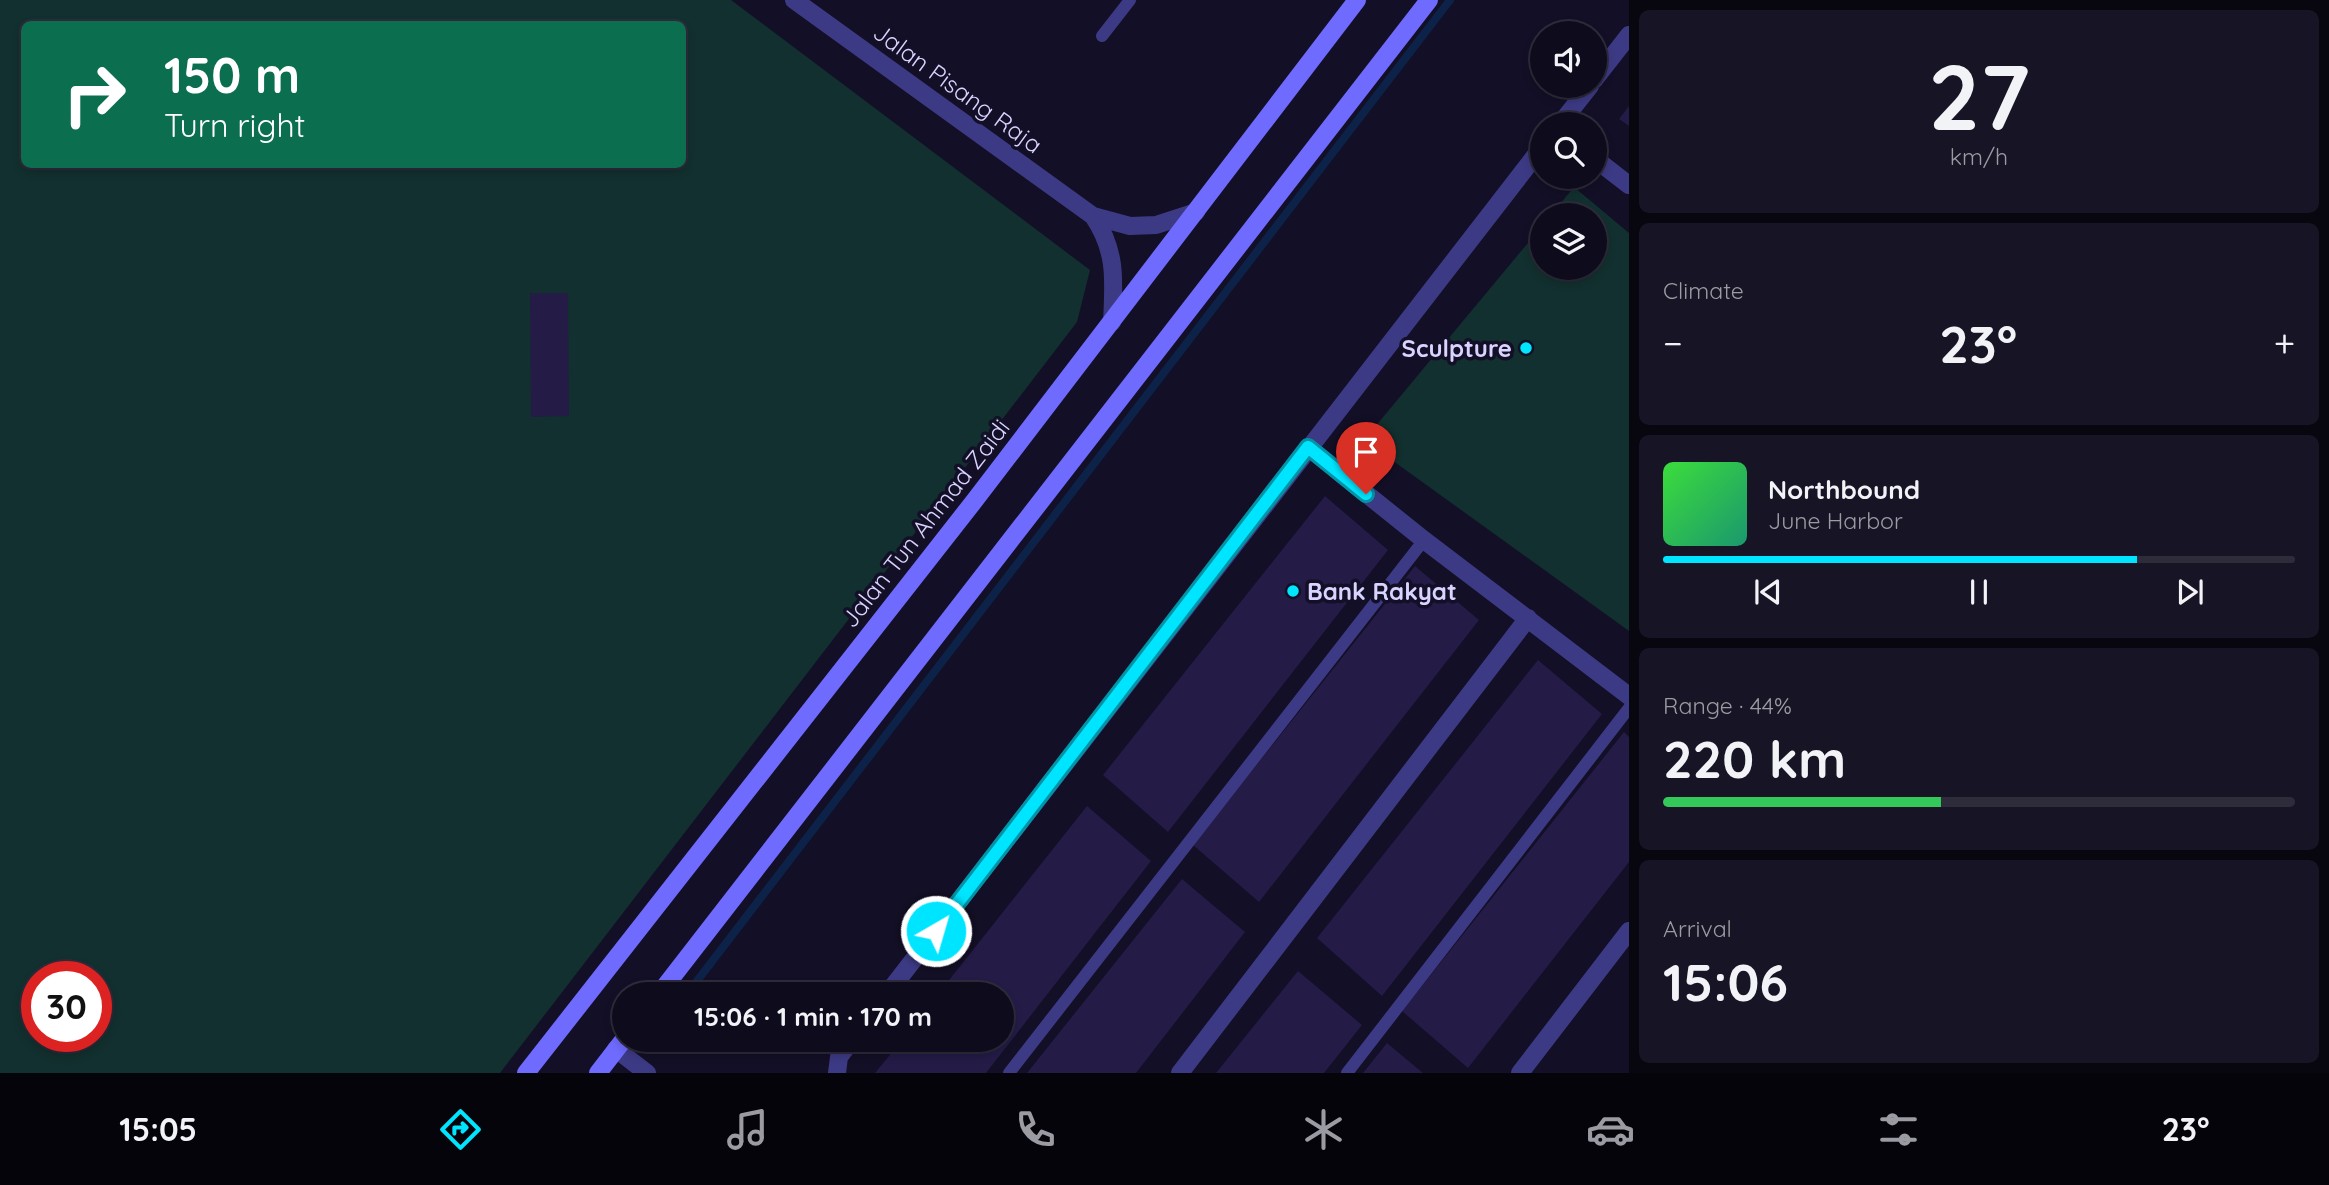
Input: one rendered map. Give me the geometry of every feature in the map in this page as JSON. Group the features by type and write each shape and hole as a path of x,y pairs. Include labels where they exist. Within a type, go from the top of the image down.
{"main road":[{"name":"Jalan Tun Ahmad Zaidi","path":"526,1073 1112,321 1357,0"},
{"path":"668,982 1429,0"},
{"path":"598,1073 614,1052"}],"street":[{"name":"Jalan Pisang Raja","path":"793,0 1093,216"},
{"path":"1607,63 1629,35"},
{"path":"1569,112 1581,98"},
{"path":"896,982 1530,162"},
{"path":"1607,168 1629,185"},
{"path":"1093,216 1130,226 1156,225 1196,212"},
{"path":"1093,216 1109,245 1113,264 1112,321"},
{"path":"1308,447 1424,540 1629,696"},
{"path":"1180,1073 1528,618"},
{"path":"1520,1073 1629,931"},
{"path":"627,1052 647,1073"},
{"path":"836,1073 843,1052"}],"lane":[{"path":"1102,36 1130,0"},
{"path":"1009,1073 1424,540"},
{"path":"1348,1073 1629,708"}],"green space":[{"path":"0,0 731,0 1090,270 1077,322 500,1073 0,1073"},
{"path":"1572,189 1576,189 1593,203 1561,203"},
{"path":"1607,215 1629,233 1629,631 1364,440 1530,240 1530,280 1607,280"}],"building":[{"path":"1629,106 1629,126 1619,119"},
{"path":"530,293 568,293 569,416 531,417"},
{"path":"1325,496 1388,550 1168,832 1103,775"},
{"path":"1415,566 1479,620 1259,902 1193,845"},
{"path":"1538,660 1602,714 1382,996 1317,938"},
{"path":"1624,732 1629,737 1629,862 1468,1068 1402,1011"},
{"path":"1087,806 1151,861 1014,1037 1014,982 948,982"},
{"path":"1182,879 1245,932 1136,1073 1027,1073"},
{"path":"1298,971 1362,1025 1324,1073 1216,1073"},
{"path":"1387,1043 1423,1073 1363,1073"},
{"path":"892,1052 1002,1052 986,1073 875,1073"}],"waterway":[{"path":"696,982 1450,0"}],"place":[{"name":"Sculpture","path":"1526,348"},
{"name":"Bank Rakyat","path":"1293,591"}],"route":[{"path":"936,931 1308,447 1366,494"}]}
